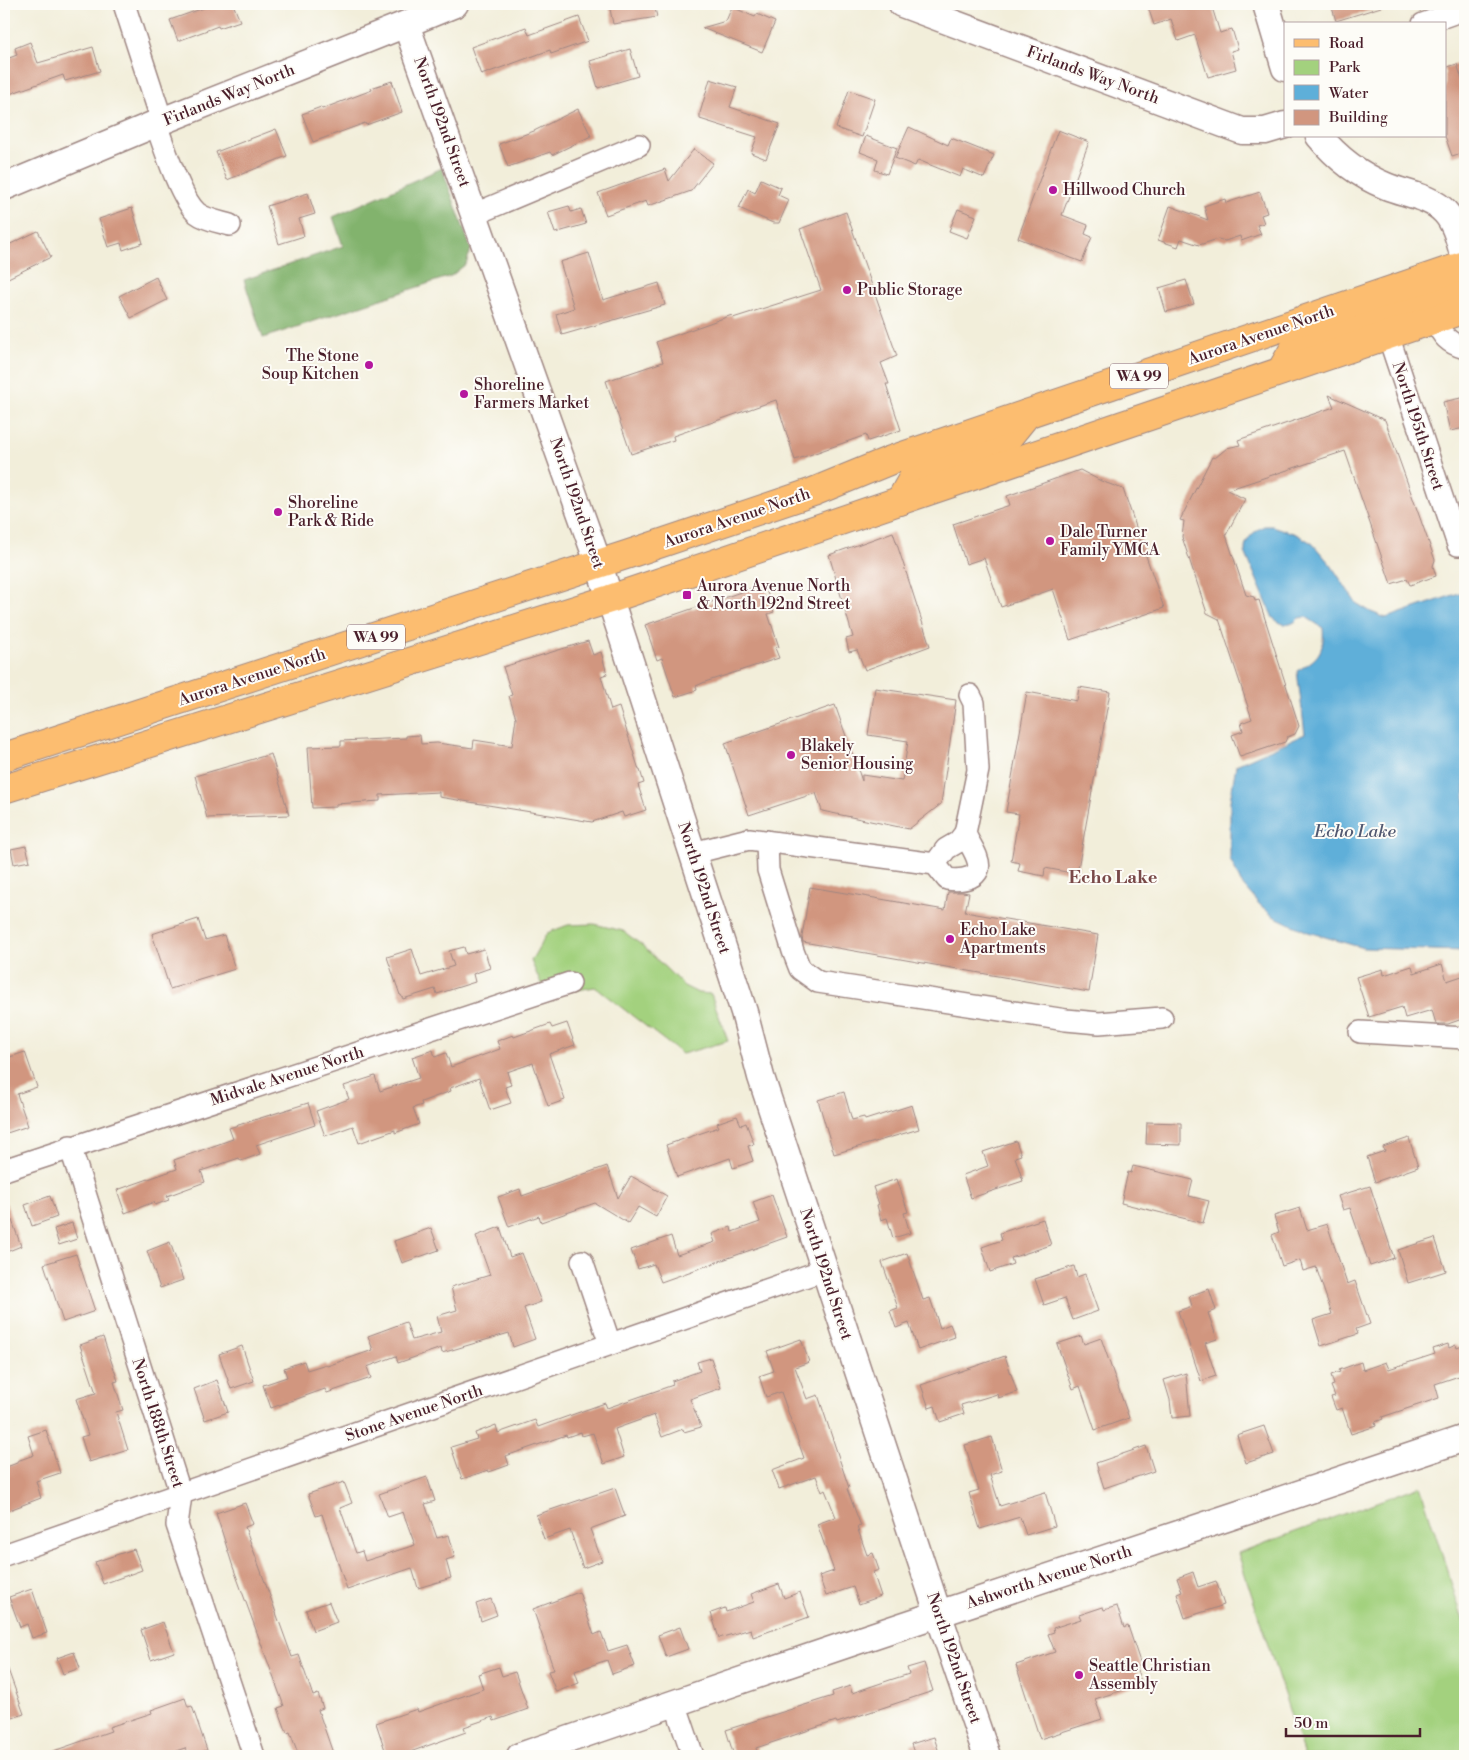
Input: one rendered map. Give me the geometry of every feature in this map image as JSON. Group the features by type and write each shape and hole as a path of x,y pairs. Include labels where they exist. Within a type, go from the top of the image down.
{"main road":[{"name":"Aurora Avenue North","path":"4,757 599,564 813,492 891,460 1465,263"},
{"path":"1281,371 1295,347 1449,293 1462,284 1465,269"},
{"name":"Aurora Avenue North","path":"5,789 610,599 1465,309"},
{"path":"900,501 918,471 1005,441 1028,414"},
{"path":"65,770 70,751 81,732"},
{"path":"5,789 18,772 31,749"}],"street":[{"path":"124,4 176,178 186,198 196,212 230,225"},
{"name":"Firlands Way North","path":"4,186 455,4"},
{"name":"Firlands Way North","path":"902,4 1242,130 1265,131 1284,125"},
{"path":"1266,4 1284,65"},
{"path":"1429,22 1454,13"},
{"name":"North 192nd Street","path":"406,24 599,564 744,1012 762,1078 824,1270 987,1756"},
{"path":"1321,138 1340,158 1367,178 1387,187 1432,202 1444,211 1452,220 1465,263"},
{"path":"475,214 640,145"},
{"path":"1435,320 1440,332 1447,341 1465,348"},
{"name":"North 195th Street","path":"1388,335 1458,545"},
{"path":"693,853 749,839 935,864 947,879 959,881 973,876 978,870 978,859 969,844 966,833 978,770 974,703 970,695"},
{"path":"935,864 946,849 958,842 966,833"},
{"path":"767,842 768,870 793,952 800,969 818,982 1099,1023 1162,1018"},
{"name":"Midvale Avenue North","path":"4,1170 70,1146 570,983"},
{"path":"1360,1032 1465,1038"},
{"name":"North 188th Street","path":"70,1146 181,1494 177,1525 254,1756"},
{"path":"582,1261 610,1344"},
{"name":"Stone Avenue North","path":"4,1556 824,1270"},
{"name":"Ashworth Avenue North","path":"520,1756 938,1613 1182,1534 1465,1438"},
{"path":"675,1703 693,1756"}],"green space":[{"path":"442,168 471,249 466,264 451,276 263,338 244,280 343,246 333,217"},
{"path":"594,924 623,931 643,946 684,986 698,993 711,994 728,1041 682,1054 595,987 571,991 541,984 531,961 547,933 568,925"},
{"path":"1420,1486 1465,1626 1465,1756 1304,1756 1238,1553"}],"water":[{"name":"Echo Lake","path":"1264,526 1272,526 1296,534 1312,543 1331,565 1356,603 1386,618 1465,591 1465,951 1363,948 1308,932 1273,916 1259,904 1241,883 1230,859 1230,801 1236,765 1305,734 1297,671 1315,659 1323,644 1323,628 1306,617 1299,618 1290,624 1280,623 1273,618 1245,552 1250,536"}],"building":[{"path":"215,4 233,4 240,21 219,28 218,26 178,41 170,20"},
{"path":"609,4 654,4 657,17 613,24"},
{"path":"1147,4 1211,4 1220,33 1232,29 1238,49 1231,51 1236,69 1208,77 1195,35 1178,41 1171,19 1154,25"},
{"path":"1331,4 1381,4 1381,7 1336,21"},
{"path":"732,7 755,17 757,14 775,22 762,52 702,28 726,21"},
{"path":"579,17 588,41 551,54 550,50 481,75 471,47 526,27 529,35"},
{"path":"30,42 38,63 93,47 100,71 65,81 63,75 4,96 4,60 17,55 15,48"},
{"path":"630,49 638,76 598,88 590,61"},
{"path":"1457,64 1465,88 1465,152 1452,156 1446,138 1446,68"},
{"path":"710,79 737,87 730,107 780,124 766,159 751,153 757,137 700,119"},
{"path":"392,81 402,112 313,142 302,114 321,107 322,109"},
{"path":"849,90 875,99 862,137 836,128"},
{"path":"578,109 591,136 552,155 550,152 508,167 499,144 534,131"},
{"path":"909,127 948,145 951,138 994,155 984,178 963,169 960,177 918,160 915,166 895,158"},
{"path":"276,129 287,156 227,180 216,152"},
{"name":"Hillwood Church","path":"1058,130 1089,142 1062,215 1088,225 1085,234 1092,237 1082,262 1018,238"},
{"path":"866,136 897,148 887,174 875,170 878,159 860,152"},
{"path":"694,149 713,163 691,191 648,206 646,201 606,215 598,193 665,169 669,181"},
{"path":"761,179 781,188 778,195 789,200 779,223 773,223 739,208 748,189 755,193"},
{"path":"1260,192 1267,213 1261,215 1264,223 1257,225 1261,234 1241,241 1240,236 1225,241 1218,239 1199,245 1181,239 1178,247 1158,240 1170,206 1208,220 1204,206 1225,199 1226,203"},
{"path":"308,193 315,214 299,219 304,236 279,244 267,206"},
{"path":"569,206 571,212 581,209 586,224 555,233 548,212"},
{"path":"132,208 143,243 123,250 121,243 108,247 99,219"},
{"path":"958,209 976,216 967,238 949,231"},
{"path":"846,212 897,356 881,363 889,384 886,384 901,430 868,441 866,435 795,460 776,400 673,436 674,440 631,454 606,381 663,362 656,342 732,315 733,318 821,290 800,229"},
{"path":"38,231 51,257 4,280 4,247"},
{"path":"589,253 603,300 659,283 665,305 562,335 556,314 574,308 560,262"},
{"path":"156,277 167,300 131,318 119,296"},
{"path":"1186,280 1194,304 1166,312 1159,288"},
{"path":"1329,395 1385,420 1435,560 1433,566 1436,576 1410,585 1407,579 1391,584 1345,451 1227,490 1245,499 1226,535 1246,595 1254,597 1255,601 1259,600 1299,726 1295,734 1287,737 1285,742 1240,757 1232,735 1243,731 1241,723 1252,719 1219,619 1207,613 1182,537 1184,521 1180,520 1212,457 1215,458 1227,448 1240,445 1238,440 1334,407"},
{"path":"1465,397 1465,428 1450,431 1443,402"},
{"name":"Dale Turner Family YMCA","path":"1080,470 1101,481 1123,489 1164,608 1070,640 1053,589 1001,607 984,558 966,564 953,524 1010,505 1007,496"},
{"path":"893,532 930,646 865,670 857,650 849,652 846,639 853,637 829,555"},
{"path":"764,584 774,612 768,614 779,647 775,648 779,658 705,682 696,686 697,690 675,697 662,658 657,660 645,625"},
{"path":"588,641 593,655 601,652 607,674 601,676 611,710 619,707 644,783 638,785 646,810 624,817 622,812 592,822 439,797 439,792 380,795 380,801 336,804 336,807 312,808 308,747 341,746 341,741 406,738 406,736 420,735 421,744 437,743 473,748 474,740 512,746 516,718 509,696 512,695 503,667"},
{"name":"Echo Lake Apartments","path":"1079,687 1110,692 1077,874 1045,868 1044,876 1018,871 1020,863 1011,861 1019,814 1006,812 1027,692 1077,701"},
{"name":"Blakely Senior Housing","path":"875,688 956,700 941,804 909,829 822,811 816,793 749,815 725,743 835,705 862,781 862,775 902,781 908,741 868,735"},
{"path":"271,754 289,815 207,818 195,776"},
{"path":"26,846 30,861 14,864 11,849"},
{"name":"Echo Lake Apartments","path":"810,887 945,910 948,892 969,893 965,912 1098,935 1089,992 803,942 802,937"},
{"path":"198,919 205,940 224,935 235,969 170,989 152,934"},
{"path":"464,947 466,954 484,949 490,968 473,974 475,982 437,994 435,989 403,999 387,957 412,949 421,976 454,966 449,951"},
{"path":"1442,964 1447,981 1465,975 1465,1018 1448,1024 1436,1024 1432,1010 1405,1018 1402,1007 1369,1017 1356,977 1383,969 1384,975 1412,966 1414,973"},
{"path":"567,1023 575,1045 549,1054 565,1100 548,1106 533,1063 507,1072 511,1085 505,1087 511,1103 490,1110 479,1078 450,1088 451,1091 421,1102 422,1105 413,1108 419,1124 395,1133 395,1130 359,1143 353,1126 325,1136 316,1111 349,1099 344,1086 375,1076 380,1091 419,1078 412,1057 433,1050 435,1057 446,1053 451,1067 500,1049 497,1041 550,1024 552,1028"},
{"path":"25,1052 37,1087 17,1094 28,1126 4,1134 4,1059"},
{"path":"844,1092 852,1120 864,1117 865,1120 912,1105 919,1129 834,1154 818,1100"},
{"path":"308,1103 315,1125 256,1145 260,1154 241,1161 239,1158 201,1171 205,1182 167,1196 169,1200 155,1205 154,1202 125,1213 117,1190 177,1169 174,1160 233,1139 229,1128"},
{"path":"737,1116 741,1125 746,1123 754,1144 748,1146 753,1161 733,1168 730,1158 677,1177 666,1145 719,1127 717,1123"},
{"path":"1147,1122 1181,1123 1181,1145 1146,1144"},
{"path":"1409,1138 1418,1167 1375,1182 1367,1157 1385,1151 1383,1147"},
{"path":"1016,1141 1021,1155 1015,1157 1023,1181 971,1198 963,1175 988,1166 983,1152"},
{"path":"607,1166 618,1198 631,1176 667,1196 656,1217 638,1207 628,1223 595,1203 541,1222 539,1216 509,1227 498,1197 520,1189 522,1196"},
{"path":"1133,1166 1193,1180 1189,1196 1209,1201 1203,1223 1121,1203 1128,1172 1131,1173"},
{"path":"897,1179 908,1212 904,1213 910,1233 893,1238 887,1218 881,1220 877,1205 879,1204 873,1187"},
{"path":"1370,1186 1394,1258 1370,1266 1350,1208 1343,1210 1338,1196"},
{"path":"772,1195 787,1237 661,1282 654,1264 638,1269 631,1250 671,1236 677,1255 715,1242 712,1234 731,1227 732,1232 760,1222 753,1202"},
{"path":"50,1196 57,1217 32,1226 25,1205"},
{"path":"4,1203 6,1203 21,1246 4,1253"},
{"path":"1300,1208 1307,1230 1327,1224 1347,1284 1355,1281 1370,1324 1356,1329 1358,1334 1321,1346 1313,1320 1332,1314 1316,1267 1303,1271 1300,1260 1282,1266 1272,1235 1279,1232 1274,1216"},
{"path":"1043,1219 1051,1245 1011,1258 1013,1264 990,1272 982,1247 1002,1240 1000,1233"},
{"path":"72,1223 77,1239 59,1245 54,1229"},
{"path":"500,1227 510,1257 522,1253 541,1302 524,1308 535,1339 513,1347 509,1333 442,1353 441,1348 398,1363 396,1356 367,1367 371,1378 327,1393 325,1389 271,1408 263,1385 287,1377 284,1368 304,1361 307,1370 326,1364 327,1366 373,1350 368,1336 406,1322 412,1340 441,1332 437,1316 457,1310 451,1287 490,1275 476,1236"},
{"path":"431,1228 439,1250 402,1263 394,1241"},
{"path":"1435,1238 1446,1271 1408,1283 1398,1250"},
{"path":"170,1242 183,1280 160,1288 147,1251"},
{"path":"907,1253 923,1300 930,1298 940,1328 950,1324 955,1337 918,1350 909,1323 896,1328 890,1311 898,1308 882,1262"},
{"path":"76,1254 95,1311 63,1322 44,1264"},
{"path":"1074,1266 1077,1277 1085,1274 1098,1311 1073,1320 1065,1298 1044,1305 1035,1279"},
{"path":"1209,1289 1216,1310 1208,1313 1217,1339 1205,1343 1216,1376 1201,1381 1178,1311 1192,1306 1189,1296"},
{"path":"1081,1336 1084,1344 1101,1338 1129,1418 1095,1430 1080,1386 1073,1389 1057,1344"},
{"path":"103,1337 118,1381 114,1382 123,1410 116,1412 128,1450 89,1462 81,1437 88,1435 76,1399 96,1393 80,1345"},
{"path":"801,1339 809,1362 795,1367 807,1399 818,1395 849,1488 847,1489 861,1526 857,1527 867,1555 873,1553 879,1570 873,1572 881,1596 859,1604 853,1587 826,1596 819,1576 834,1571 817,1524 836,1517 825,1490 822,1492 816,1476 779,1489 772,1470 804,1458 781,1392 766,1397 759,1376 774,1371 767,1351"},
{"path":"1448,1344 1449,1348 1456,1345 1457,1348 1465,1345 1465,1374 1435,1384 1439,1398 1382,1417 1383,1419 1375,1422 1376,1426 1351,1434 1342,1408 1336,1410 1331,1397 1335,1396 1331,1386 1334,1385 1331,1375 1361,1362 1363,1370 1386,1362 1389,1369 1435,1354 1433,1349"},
{"path":"242,1346 254,1381 231,1389 219,1354"},
{"path":"1005,1356 1017,1392 998,1398 997,1394 961,1405 964,1414 940,1422 935,1406 929,1408 921,1385"},
{"path":"711,1358 721,1388 690,1399 701,1427 684,1432 683,1429 662,1437 654,1415 615,1429 624,1457 604,1464 593,1433 582,1436 581,1432 567,1437 566,1435 506,1456 509,1465 462,1479 451,1447 477,1439 475,1433 496,1425 498,1433 535,1420 538,1427 605,1403 607,1408 673,1385 672,1381 700,1371 697,1362"},
{"path":"1186,1373 1190,1416 1172,1418 1170,1400 1164,1380"},
{"path":"217,1380 228,1412 205,1420 194,1389"},
{"path":"1264,1426 1274,1454 1246,1463 1237,1435"},
{"path":"46,1430 60,1473 36,1481 41,1498 4,1512 4,1468 34,1455 28,1436"},
{"path":"992,1437 1002,1471 990,1475 1000,1506 1045,1492 1055,1526 1026,1535 1020,1517 980,1529 969,1493 979,1490 965,1445"},
{"path":"1146,1446 1154,1471 1104,1488 1096,1463"},
{"path":"427,1477 435,1501 425,1504 437,1538 449,1535 455,1557 446,1560 451,1578 418,1588 412,1568 347,1590 322,1514 316,1516 308,1494 344,1482 352,1503 340,1508 356,1553 362,1551 365,1561 415,1545 403,1512 388,1517 379,1494"},
{"path":"615,1488 625,1516 590,1529 602,1561 583,1568 570,1530 544,1539 536,1515"},
{"path":"245,1503 253,1524 245,1527 292,1657 299,1655 313,1696 318,1694 323,1708 318,1710 334,1756 299,1756 290,1732 287,1733 278,1708 284,1706 233,1567 216,1513"},
{"path":"134,1549 142,1570 103,1584 95,1562"},
{"path":"1193,1572 1198,1587 1216,1581 1224,1605 1185,1618 1177,1594 1182,1592 1177,1578"},
{"path":"779,1584 784,1598 800,1592 809,1617 753,1637 751,1629 719,1638 711,1613 725,1608 726,1612 754,1602 751,1594"},
{"path":"32,1589 47,1633 32,1638 27,1624 20,1627 9,1597"},
{"path":"579,1592 594,1635 601,1632 608,1651 627,1645 635,1666 612,1674 607,1660 575,1671 579,1683 556,1692 548,1671 554,1670 533,1609"},
{"path":"491,1599 497,1615 481,1621 476,1604"},
{"path":"329,1602 337,1622 313,1631 306,1610"},
{"name":"Seattle Christian Assembly","path":"1117,1606 1124,1628 1128,1626 1141,1665 1136,1667 1142,1684 1095,1699 1102,1719 1040,1739 1016,1665 1055,1652 1048,1634 1054,1632 1053,1628 1081,1619 1079,1615 1103,1607 1104,1610"},
{"path":"163,1622 174,1652 151,1660 141,1630"},
{"path":"680,1627 688,1649 666,1657 658,1635"},
{"path":"74,1652 80,1668 63,1674 57,1658"},
{"path":"924,1663 933,1691 756,1748 758,1756 734,1756 726,1730 833,1696 832,1692 850,1686 852,1693 909,1674 907,1668"},
{"path":"4,1664 6,1664 24,1714 4,1721"},
{"path":"499,1667 502,1676 515,1672 528,1709 494,1721 493,1717 464,1727 466,1732 399,1756 387,1756 376,1723 417,1709 418,1712 483,1689 478,1674"},
{"path":"185,1698 188,1707 192,1706 207,1750 189,1756 185,1748 161,1756 46,1756 45,1754 111,1731 109,1727 152,1713 151,1710"},
{"path":"934,1737 940,1756 915,1756 911,1744"}],"place":[{"name":"Hillwood Church","path":"1053,190"},
{"name":"Public Storage","path":"847,290"},
{"name":"The Stone Soup Kitchen","path":"369,365"},
{"name":"Shoreline Farmers Market","path":"464,394"},
{"name":"Shoreline Park & Ride","path":"278,512"},
{"name":"Dale Turner Family YMCA","path":"1050,541"},
{"name":"Aurora Avenue North & North 192nd Street","path":"687,595"},
{"name":"Blakely Senior Housing","path":"791,755"},
{"name":"Echo Lake Apartments","path":"950,939"},
{"name":"Seattle Christian Assembly","path":"1079,1675"}],"district":[{"name":"Echo Lake","path":"1113,877"}]}
